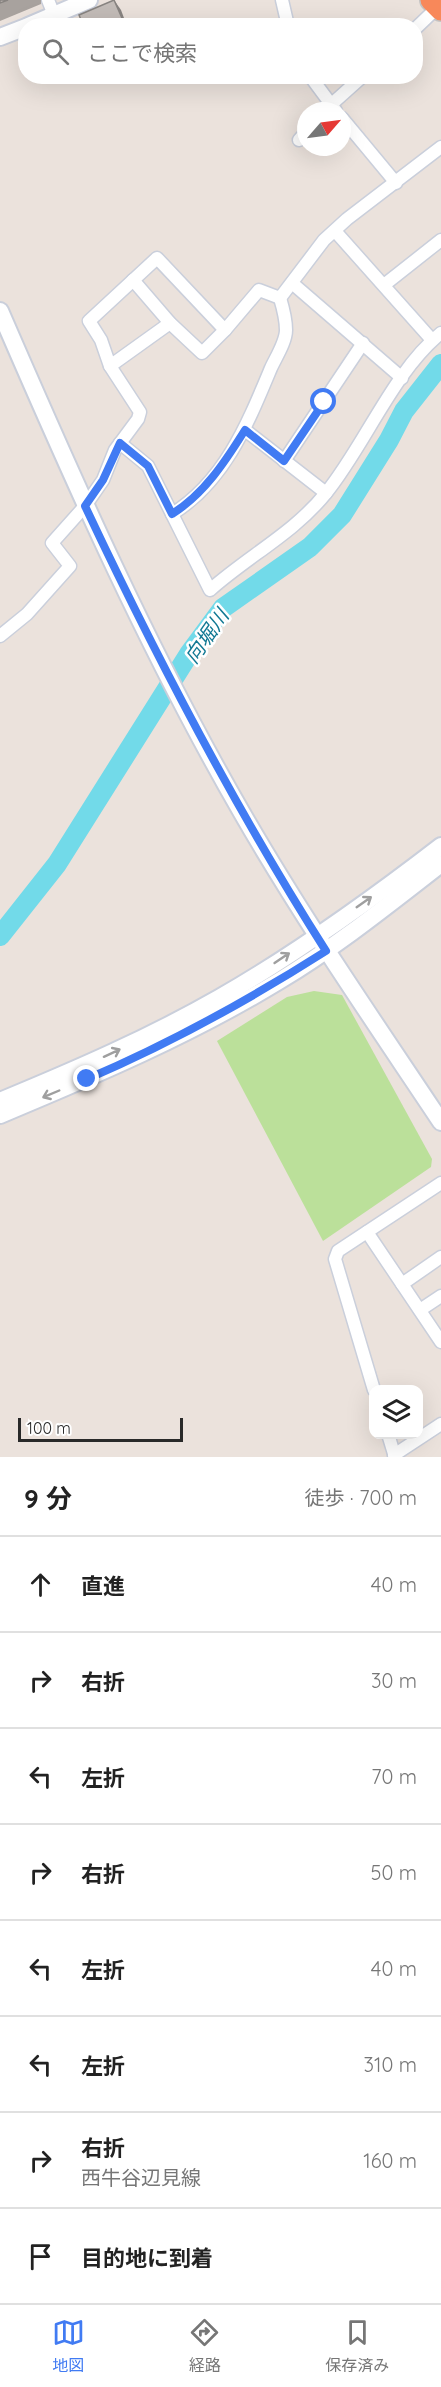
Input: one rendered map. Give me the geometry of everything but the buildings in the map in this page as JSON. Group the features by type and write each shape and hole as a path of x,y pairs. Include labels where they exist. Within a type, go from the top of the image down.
{"street":[{"path":"37,18 51,7 89,0"},
{"path":"282,0 286,18"},
{"path":"423,21 438,5"},
{"path":"0,37 18,30"},
{"path":"315,84 326,102"},
{"path":"337,102 355,84"},
{"path":"351,129 396,183"},
{"path":"172,514 184,507 218,472 245,430 286,332 280,298 324,240 441,147"},
{"path":"120,443 148,466 210,590 286,532 326,493 402,378 437,337 384,285 335,231"},
{"path":"384,285 441,240"},
{"path":"0,636 27,614 70,566 52,543 85,506 103,480 120,443 138,419 140,412 110,366 101,340 89,321 157,258 225,330"},
{"path":"133,280 170,323 202,353 259,290 280,298"},
{"path":"292,283 402,378"},
{"path":"0,311 85,506 164,670 242,813 316,936 441,1122"},
{"path":"110,366 170,323"},
{"path":"284,461 363,344"},
{"path":"245,430 326,493"},
{"path":"0,1101 63,1075 219,998 316,936 400,878 441,846"},
{"path":"0,1115 176,1039 279,981 326,951 441,864"},
{"path":"374,1385 335,1259 338,1251 441,1183"},
{"path":"367,1232 441,1342"},
{"path":"402,1284 441,1257"},
{"path":"420,1310 441,1296"},
{"path":"390,1439 395,1456 441,1424"}],"green space":[{"path":"314,991 342,995 432,1159 431,1167 323,1241 217,1041 287,997"}],"waterway":[{"name":"向堀川","path":"0,936 57,864 189,654 223,608 310,547 342,515 389,440 404,411 441,364"}],"route":[{"path":"87,1079 176,1039 279,981 326,951 242,813 164,670 85,506 103,480 120,443 148,466 172,514 184,507 224,465 245,430 284,461 324,402"}]}
